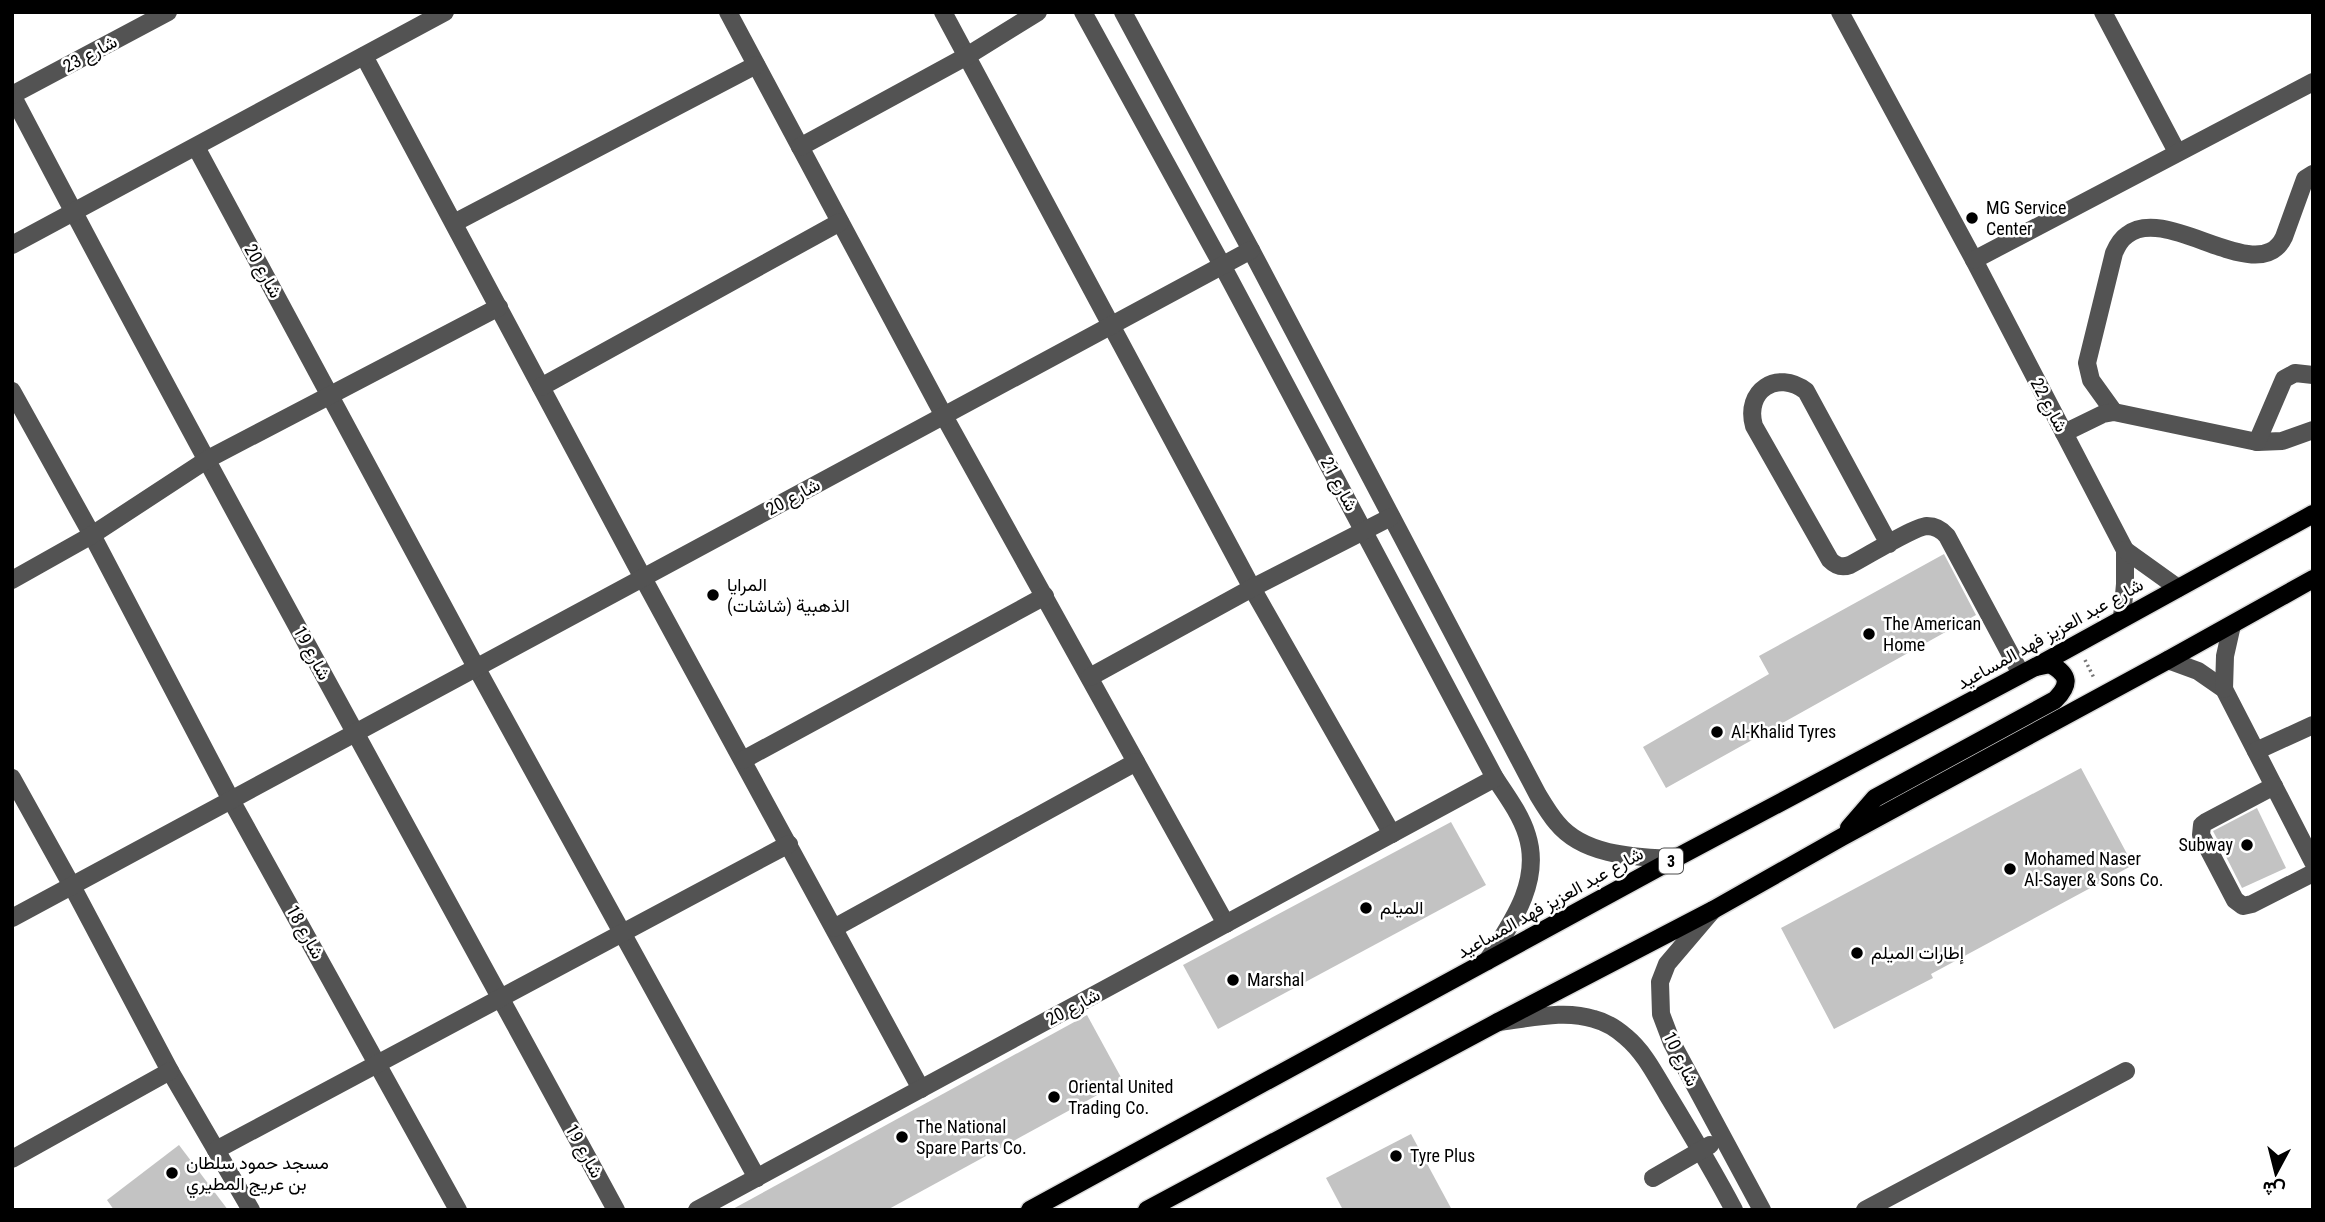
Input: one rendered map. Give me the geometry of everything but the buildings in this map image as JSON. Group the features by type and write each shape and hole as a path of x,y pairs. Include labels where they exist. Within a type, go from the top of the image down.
{"main road":[{"name":"شارع عبد العزيز فهد المساعيد","path":"1030,1210 1674,859 2028,671 2313,514"},
{"path":"1147,1210 1713,910 1842,836 2313,579"},
{"path":"1842,836 1875,798 2055,701 2065,690 2066,680 2061,670 2050,664 2028,671"}],"street":[{"name":"شارع 23","path":"12,95 168,12"},
{"path":"12,246 444,12"},
{"path":"728,12 944,416 1226,924"},
{"path":"943,12 1252,588 1392,834"},
{"path":"800,147 967,56 1038,12"},
{"name":"شارع 21","path":"1083,12 1222,265 1495,778 1520,817 1531,854 1522,905 1487,961"},
{"name":"شارع 21","path":"1123,12 1538,796 1558,825 1576,839 1615,856 1674,859"},
{"name":"شارع 22","path":"1840,12 1974,260 2125,550 2126,576 2122,618"},
{"path":"2103,12 2177,152"},
{"path":"364,56 643,578 921,1089"},
{"path":"454,223 756,65"},
{"path":"1974,260 2313,82"},
{"name":"شارع 19","path":"12,95 354,733 616,1210"},
{"name":"شارع 20","path":"196,146 757,1178"},
{"path":"2114,412 2091,380 2087,363 2114,253 2119,243 2126,235 2147,227 2253,255 2273,252 2284,237 2305,179 2313,174"},
{"path":"541,387 840,222"},
{"name":"شارع 20","path":"354,733 1251,250"},
{"path":"12,580 92,535 208,459 499,307"},
{"path":"2257,442 2284,379 2295,373 2313,375"},
{"path":"1889,544 1806,391 1791,383 1773,383 1765,387 1754,400 1751,417 1754,426 1830,560 1845,567 1927,526 1934,527 1947,536 2028,671"},
{"name":"شارع 18","path":"12,391 92,535 231,800 458,1210"},
{"path":"2064,433 2114,412 2257,442 2282,441 2313,430"},
{"path":"1090,677 1252,588 1391,517"},
{"name":"شارع 22","path":"2125,550 2178,587"},
{"path":"743,760 1045,596"},
{"path":"2224,689 2225,656 2232,625"},
{"path":"2168,660 2198,671 2224,689 2313,862"},
{"path":"2256,751 2313,725"},
{"path":"12,919 354,733"},
{"path":"834,928 1136,762"},
{"path":"12,778 170,1071 251,1210"},
{"name":"شارع 20","path":"697,1210 1495,778"},
{"path":"2274,786 2206,822 2202,825 2201,835 2235,900 2243,906 2313,873"},
{"path":"216,1150 789,844"},
{"name":"شارع 10","path":"1713,910 1667,964 1660,982 1659,997 1664,1027 1762,1210"},
{"name":"شارع 10","path":"1498,1022 1565,1014 1595,1019 1612,1026 1640,1051 1701,1150 1734,1210"},
{"path":"12,1159 170,1071"},
{"path":"1865,1210 2126,1071"},
{"path":"1653,1178 1722,1138"}],"path":[{"path":"2076,644 2104,695"}],"place":[{"name":"MG Service Center","path":"1972,218"},
{"name":"المرايا الذهبية (شاشات)","path":"713,595"},
{"name":"The American Home","path":"1869,634"},
{"name":"Al-Khalid Tyres","path":"1717,732"},
{"name":"Subway","path":"2247,845"},
{"name":"Mohamed Naser Al-Sayer & Sons Co.","path":"2010,869"},
{"name":"الميلم","path":"1366,908"},
{"name":"إطارات الميلم","path":"1857,953"},
{"name":"Marshal","path":"1233,980"},
{"name":"Oriental United Trading Co.","path":"1054,1097"},
{"name":"The National Spare Parts Co.","path":"902,1137"},
{"name":"Tyre Plus","path":"1396,1156"},
{"name":"مسجد حمود سلطان بن عريج المطيري","path":"172,1173"}]}
